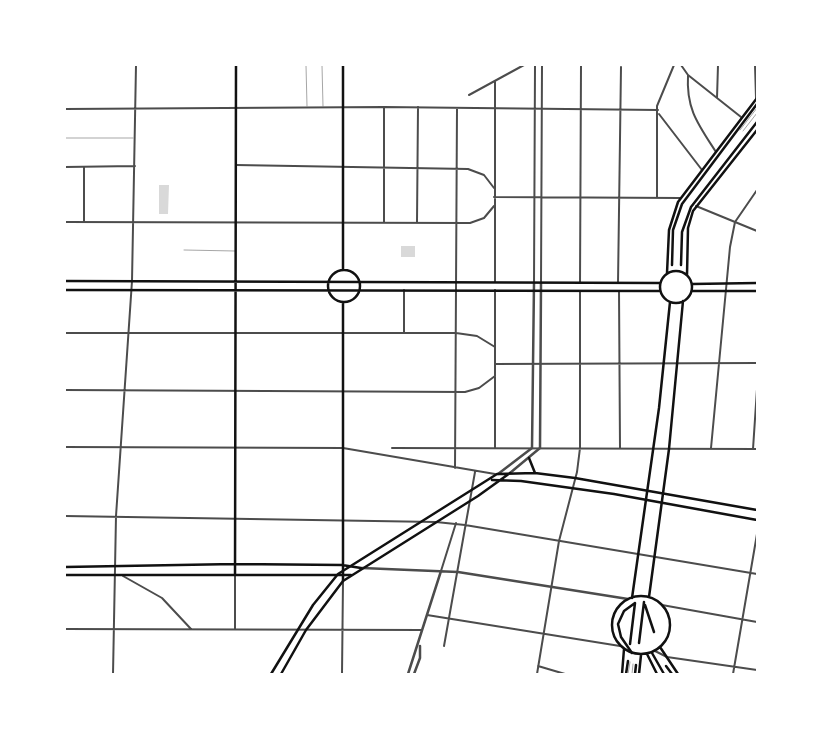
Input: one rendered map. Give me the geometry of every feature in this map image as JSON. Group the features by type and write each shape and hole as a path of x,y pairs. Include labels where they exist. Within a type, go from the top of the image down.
{"main road":[{"path":"235,574 236,65"},
{"path":"343,270 344,65"},
{"path":"683,301 670,302 660,291 660,283 667,273 669,230 680,198 756,99"},
{"path":"672,265 673,230 682,204 757,104"},
{"path":"681,265 682,232 691,207 757,122"},
{"path":"650,597 664,494 683,301 692,291 692,284 687,275 688,228 696,206 757,130"},
{"path":"343,270 352,272 360,282 355,298 343,302 335,299 329,290 329,282 334,274 343,270"},
{"path":"667,273 677,270 687,275"},
{"path":"65,281 660,283"},
{"path":"692,284 757,283"},
{"path":"65,290 660,291"},
{"path":"692,291 757,291"},
{"path":"343,302 343,581"},
{"path":"632,598 664,363 670,302"},
{"path":"529,458 534,473"},
{"path":"281,674 306,630 343,581 468,502 510,473"},
{"path":"65,574 338,574 470,493 497,474 534,473 575,478 757,510"},
{"path":"490,480 572,488 646,499 757,520"},
{"path":"65,567 235,564 342,565 361,568"},
{"path":"342,573 351,575"},
{"path":"271,674 297,630 325,589 338,574"},
{"path":"650,597 662,605 670,618 669,634 660,647 653,652 641,655 632,653 620,646 612,630 612,620 620,605 628,599 650,597"},
{"path":"639,643 644,603 654,632"},
{"path":"630,644 635,604 624,611 618,624 621,637 632,653"},
{"path":"660,647 678,674"},
{"path":"622,674 624,649"},
{"path":"653,652 664,674"},
{"path":"647,654 657,674"},
{"path":"639,674 641,655"},
{"path":"627,674 629,662"},
{"path":"633,674 634,664"},
{"path":"666,666 672,674"}],"street":[{"path":"113,674 113,574 132,281 136,65"},
{"path":"469,95 524,65"},
{"path":"532,448 535,65"},
{"path":"510,473 540,448 542,65"},
{"path":"580,283 581,65"},
{"path":"658,197 658,102 674,65"},
{"path":"681,65 688,75 742,118"},
{"path":"717,98 718,65"},
{"path":"755,65 756,99"},
{"path":"618,283 621,67"},
{"path":"688,75 688,94 691,112 716,152"},
{"path":"495,82 495,283"},
{"path":"384,107 384,223"},
{"path":"65,109 418,107 619,108 658,110"},
{"path":"417,223 418,107"},
{"path":"455,468 457,108"},
{"path":"659,114 702,170"},
{"path":"236,165 468,169 484,175 494,188"},
{"path":"65,167 134,166"},
{"path":"84,167 84,222"},
{"path":"711,448 728,265 735,222 757,190"},
{"path":"494,197 680,198"},
{"path":"65,222 456,223 480,220 488,215 494,206"},
{"path":"696,206 757,231"},
{"path":"404,290 404,333"},
{"path":"495,290 495,448"},
{"path":"537,674 542,634 559,541 575,478 580,448 580,291"},
{"path":"619,291 620,448"},
{"path":"65,333 456,333 477,336 495,347"},
{"path":"495,364 757,363"},
{"path":"65,390 455,392 479,388 495,376"},
{"path":"753,449 757,389"},
{"path":"65,447 343,448 474,472 497,474 532,448"},
{"path":"392,448 757,449"},
{"path":"444,646 474,472"},
{"path":"65,516 235,517 436,522 465,525 757,574"},
{"path":"414,674 420,658 422,630 456,524"},
{"path":"733,674 757,534"},
{"path":"361,568 458,572 628,599"},
{"path":"121,574 162,598 192,629"},
{"path":"235,574 235,629"},
{"path":"342,674 343,581"},
{"path":"662,605 757,622"},
{"path":"428,615 620,646"},
{"path":"65,628 422,630"},
{"path":"408,674 420,644"},
{"path":"653,652 667,657 757,670"},
{"path":"538,666 565,674"}],"lane":[{"path":"306,65 307,107"},
{"path":"322,65 323,108"},
{"path":"740,130 757,108"},
{"path":"743,131 757,113"},
{"path":"65,138 134,138"},
{"path":"184,250 236,251"}],"shaded area":[{"path":"159,185 169,185 168,214 159,214"},
{"path":"401,246 415,246 415,257 401,257"}]}
